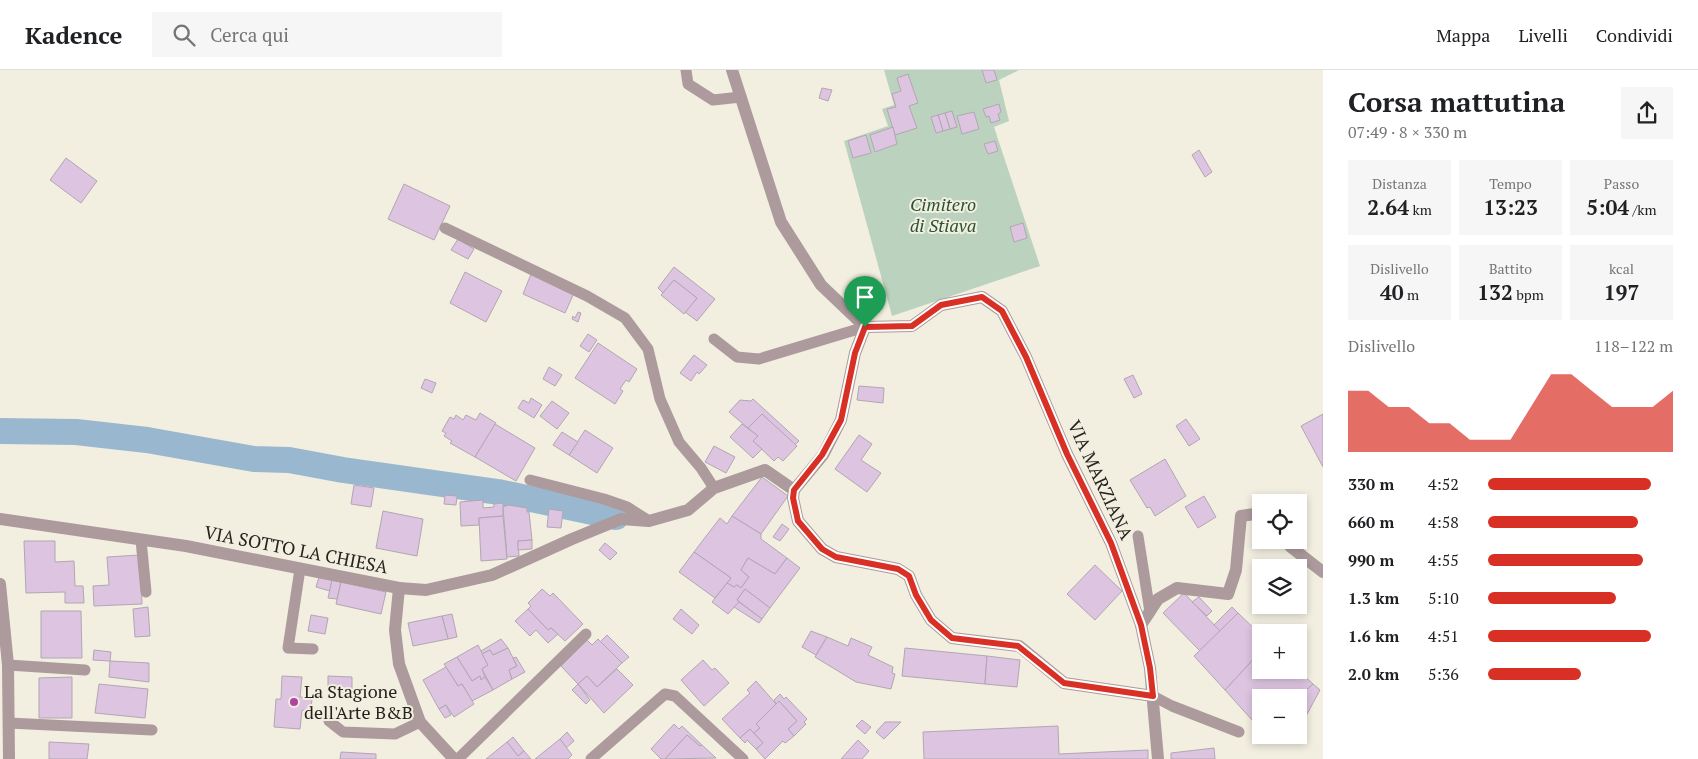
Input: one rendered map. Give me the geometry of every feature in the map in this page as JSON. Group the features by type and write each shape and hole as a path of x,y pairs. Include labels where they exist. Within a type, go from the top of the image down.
{"street":[{"path":"732,70 781,222 822,285 865,327 855,353 841,420 822,455 794,490 793,498 798,521 822,549 836,557 898,569 909,576 916,595 931,620 952,638 1018,646 1064,683 1153,696"},
{"name":"VIA MARZIANA","path":"865,327 912,326 941,305 982,297 1002,311 1026,357 1067,454 1111,543 1141,625 1150,668 1158,759"},
{"path":"399,588 426,590 492,575 621,519 649,521 688,510 714,488 764,470 794,490"},
{"path":"1141,625 1158,599 1177,588 1228,594 1236,570 1241,516 1252,514"},
{"name":"VIA SOTTO LA CHIESA","path":"0,519 186,546 399,588 395,630 399,664 420,722 454,759"},
{"path":"1293,549 1323,572"},
{"path":"0,584 8,665 9,759"}],"lane":[{"path":"686,70 688,84 713,100 741,97"},
{"path":"445,228 587,296 625,318 648,349 660,399 679,442 701,468 714,488"},
{"path":"714,339 737,357 759,360 865,327"},
{"path":"530,480 604,499 627,507 649,521"},
{"path":"1138,536 1150,612"},
{"path":"141,540 146,592"},
{"path":"300,569 288,648 313,649"},
{"path":"458,759 586,634"},
{"path":"8,665 86,670"},
{"path":"591,759 665,694 675,696 743,759"},
{"path":"1153,696 1172,706 1239,732"},
{"path":"329,721 343,732 395,734 420,722"},
{"path":"9,723 152,730"}],"green space":[{"name":"Cimitero di Stiava","path":"884,70 1019,70 999,80 1009,121 994,127 1040,266 892,316 844,141 888,126 882,109 894,105"}],"building":[{"path":"982,70 994,70 997,80 986,83"},
{"path":"908,74 918,103 909,106 917,128 895,135 887,109 896,107 892,94 901,91 897,78"},
{"path":"822,88 832,90 828,101 819,98"},
{"path":"999,104 1001,112 998,114 1000,120 991,123 989,116 986,117 983,109"},
{"path":"952,111 957,127 950,129 945,113"},
{"path":"974,112 979,129 962,134 957,116"},
{"path":"945,113 950,129 943,131 938,115"},
{"path":"938,115 943,131 936,133 931,117"},
{"path":"893,127 897,144 875,152 870,135"},
{"path":"866,135 871,153 853,158 848,141"},
{"path":"995,141 998,151 988,154 984,144"},
{"path":"1199,150 1212,172 1205,177 1192,155"},
{"path":"66,158 97,181 81,203 50,180"},
{"path":"404,184 450,206 434,240 388,219"},
{"path":"1023,223 1027,238 1014,242 1010,227"},
{"path":"458,239 474,249 468,259 451,250"},
{"path":"674,267 715,299 697,321 685,312 697,298 674,280 663,293 658,288"},
{"path":"465,272 502,291 486,322 450,303"},
{"path":"531,274 574,293 565,313 523,294"},
{"path":"674,280 697,298 684,314 661,295"},
{"path":"578,312 581,313 578,322 572,319 573,316 575,318"},
{"path":"588,334 597,340 589,352 580,346"},
{"path":"598,343 637,369 629,382 626,380 620,389 623,391 615,404 575,378"},
{"path":"694,355 707,365 699,374 697,372 691,381 680,373"},
{"path":"549,367 562,375 555,386 543,379"},
{"path":"1133,375 1142,394 1134,398 1124,379"},
{"path":"425,379 436,383 432,393 421,388"},
{"path":"859,386 884,388 883,403 857,400"},
{"path":"531,398 542,405 534,418 518,408 523,400 529,403"},
{"path":"753,399 799,441 795,445 762,414 748,428 729,412 740,400 751,401"},
{"path":"552,401 569,413 557,429 540,416"},
{"path":"480,413 496,423 475,457 450,443 452,441 444,436 446,433 442,431 450,417 454,419 456,415 463,420 466,415 476,420"},
{"path":"762,414 797,446 783,461 778,457 774,461 753,441 758,436 748,428"},
{"path":"1323,414 1323,467 1301,426"},
{"path":"1186,419 1200,439 1189,446 1176,426"},
{"path":"495,424 535,448 516,481 475,457"},
{"path":"742,424 758,436 753,441 762,449 753,458 730,437"},
{"path":"585,430 613,448 597,473 569,455"},
{"path":"562,432 578,442 569,455 553,445"},
{"path":"859,435 872,444 861,460 881,473 867,492 835,469"},
{"path":"714,446 735,457 726,473 705,462"},
{"path":"1165,459 1186,496 1155,516 1150,507 1147,508 1130,480"},
{"path":"762,477 788,496 761,534 732,516"},
{"path":"354,485 374,488 371,507 351,504"},
{"path":"445,495 457,496 456,505 444,504"},
{"path":"1204,496 1216,517 1198,528 1185,507"},
{"path":"483,500 483,508 494,507 494,504 503,503 503,516 479,518 479,525 461,526 460,502"},
{"path":"508,505 527,508 527,512 529,512 532,540 518,541 519,556 507,557 503,507"},
{"path":"549,509 563,511 561,528 547,527"},
{"path":"383,511 423,519 417,556 376,548"},
{"path":"503,516 507,559 481,561 479,518"},
{"path":"732,516 761,534 761,539 787,558 775,574 748,558 741,570 749,577 741,588 727,583 731,578 694,552 720,518 727,524"},
{"path":"782,524 789,529 780,541 773,537"},
{"path":"532,540 532,549 518,550 518,541"},
{"path":"24,541 55,541 55,562 74,561 75,586 83,586 84,603 65,603 65,592 26,593"},
{"path":"605,543 617,553 610,560 599,550"},
{"path":"694,552 731,578 715,598 679,572"},
{"path":"140,555 142,604 94,606 93,586 109,585 107,557"},
{"path":"748,558 775,574 787,558 800,568 770,608 745,589 737,600 739,602 728,614 712,602 727,583 741,588 749,577 741,570"},
{"path":"1095,565 1122,591 1095,620 1067,594"},
{"path":"319,577 332,580 330,591 316,587"},
{"path":"332,580 341,582 337,599 328,598"},
{"path":"341,582 386,592 381,614 336,604"},
{"path":"542,589 550,596 553,593 583,624 565,641 551,628 548,630 528,609 531,606 528,603"},
{"path":"745,589 770,608 762,619 737,600"},
{"path":"1184,593 1220,631 1200,651 1163,613"},
{"path":"1199,597 1212,611 1207,616 1192,602"},
{"path":"739,602 762,619 759,623 734,607"},
{"path":"148,607 150,636 135,637 133,609"},
{"path":"1232,607 1238,613 1220,631 1214,625"},
{"path":"528,609 548,630 551,628 558,634 548,643 536,630 530,636 515,621"},
{"path":"681,609 699,625 692,634 673,619"},
{"path":"41,611 81,611 82,658 41,658"},
{"path":"1238,613 1252,626 1252,661 1225,690 1194,656"},
{"path":"452,614 457,637 448,639 442,616"},
{"path":"311,615 328,618 325,634 308,631"},
{"path":"442,616 448,639 413,646 408,623"},
{"path":"811,631 827,637 816,655 802,647"},
{"path":"607,635 629,657 622,663 600,642"},
{"path":"827,637 848,646 851,638 872,647 868,655 893,667 892,673 895,674 891,689 856,682 815,657"},
{"path":"501,639 508,648 493,655 490,650 482,654 481,651"},
{"path":"598,639 622,663 597,687 587,676 578,684 561,666 587,640 592,645"},
{"path":"478,645 488,665 482,669 485,677 481,680 480,676 472,681 457,657"},
{"path":"508,648 517,666 509,670 512,679 493,690 482,669 488,665 482,654 490,650 493,655"},
{"path":"905,648 987,656 985,684 902,676"},
{"path":"94,650 111,652 110,661 93,660"},
{"path":"987,656 1020,660 1017,687 985,684"},
{"path":"457,657 472,681 480,676 481,680 485,677 493,690 472,701 462,684 458,686 444,664"},
{"path":"516,657 525,672 512,679 509,670 517,666 513,658"},
{"path":"703,660 712,670 715,668 729,683 704,706 681,680"},
{"path":"110,661 149,663 149,682 109,677"},
{"path":"1252,661 1252,679 1307,678 1313,684 1307,690 1252,689 1252,720 1225,690"},
{"path":"446,667 458,686 462,684 474,704 454,717 446,705 439,709 423,680"},
{"path":"617,669 633,685 604,713 578,684 587,676 597,687"},
{"name":"La Stagione dell'Arte B&B","path":"282,676 302,677 300,697 312,698 311,710 302,710 300,729 274,727 276,699 281,699"},
{"path":"328,676 352,677 352,692 328,692"},
{"path":"72,677 72,718 39,718 39,678"},
{"path":"756,681 776,704 756,724 760,728 754,733 750,729 740,738 722,719 750,693 747,690"},
{"path":"99,684 148,689 145,718 95,713"},
{"path":"578,684 590,700 586,704 572,690"},
{"path":"1313,684 1320,690 1307,714 1307,690"},
{"path":"780,694 784,699 786,697 807,719 804,722 806,724 794,736 788,729 797,721 779,701 776,704 774,700"},
{"path":"779,701 797,721 788,729 794,736 785,743 783,741 765,759 756,749 763,743 754,733 760,728 756,724"},
{"path":"446,705 451,715 445,718 439,709"},
{"path":"862,720 871,727 865,734 856,726"},
{"path":"885,722 901,722 884,739 876,732"},
{"path":"674,724 679,729 682,726 702,745 700,746 687,735 665,759 661,759 651,749"},
{"path":"1058,726 1059,754 1148,750 1148,759 924,759 923,732"},
{"path":"750,729 763,743 756,749 747,740 745,743 740,738"},
{"path":"567,732 574,741 566,748 560,739"},
{"path":"687,735 700,746 702,745 716,758 665,759"},
{"path":"513,737 524,751 518,756 507,742"},
{"path":"560,739 572,755 568,759 535,759"},
{"path":"858,740 869,751 862,759 841,759"},
{"path":"49,742 89,744 87,759 49,759"},
{"path":"507,742 518,756 524,751 531,759 486,759"},
{"path":"1214,748 1215,759 1171,759 1171,753"},
{"path":"341,752 376,754 376,759 340,759"}],"waterway":[{"path":"0,431 76,432 147,440 254,459 289,460 343,470 498,492 616,517"}],"place":[{"name":"La Stagione dell'Arte B&B","path":"294,702"}],"route":[{"path":"982,297 1002,311 1026,357 1067,454 1111,543 1141,625 1150,668 1153,696 1064,683 1018,646 952,638 931,620 916,595 909,576 898,569 836,557 822,549 798,521 793,498 794,490 822,455 841,420 855,353 865,327 912,326 941,305 982,297"}]}
